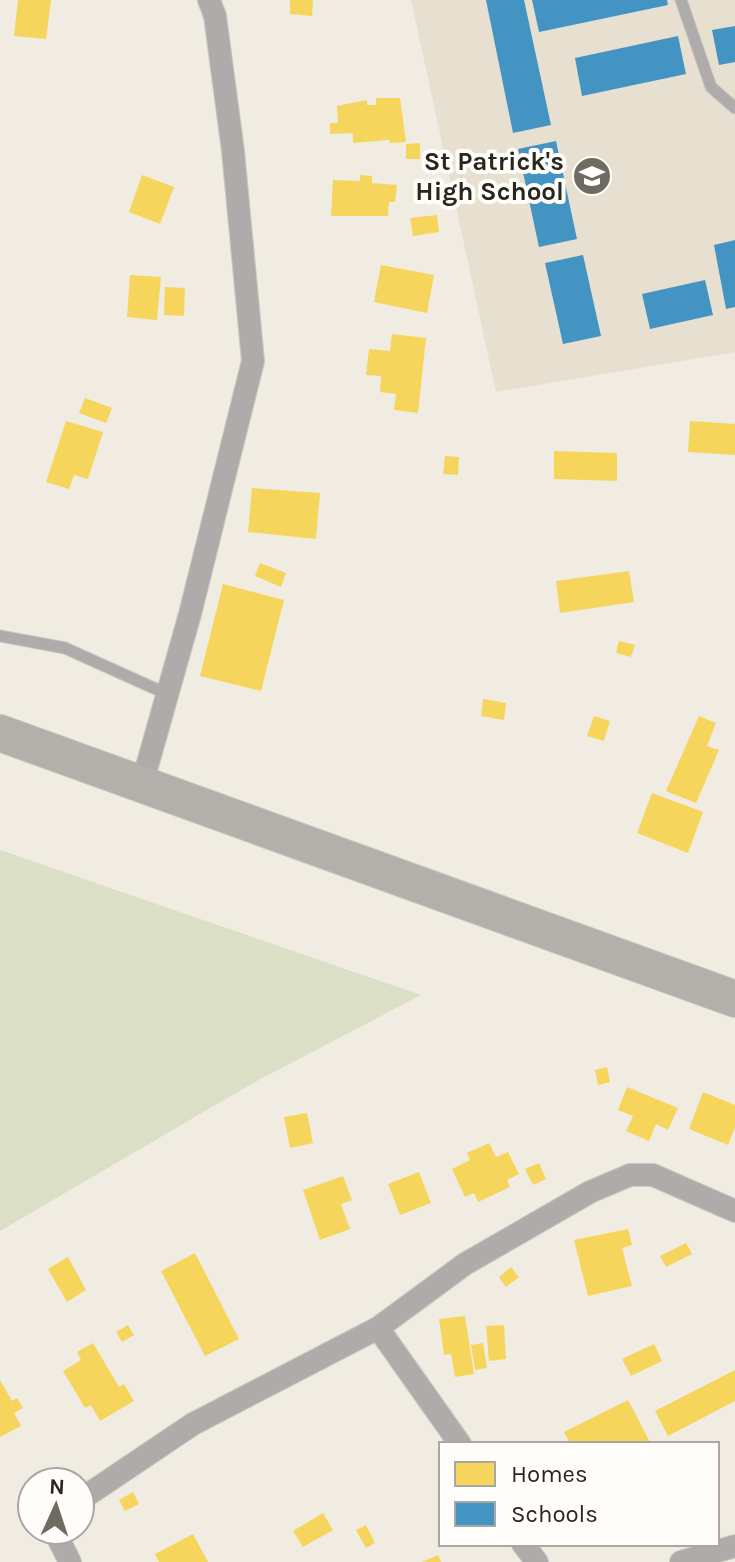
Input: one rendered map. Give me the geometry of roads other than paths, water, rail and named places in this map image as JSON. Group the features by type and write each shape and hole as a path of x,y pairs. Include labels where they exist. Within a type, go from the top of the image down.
{"main road":[{"path":"0,733 735,999"}],"street":[{"path":"142,784 253,361 233,151 215,16 209,0"},
{"path":"96,1489 193,1424 378,1328 465,1264 536,1220 630,1175 653,1175 735,1211"},
{"path":"378,1328 459,1442"},
{"path":"525,1546 537,1562"},
{"path":"681,1562 735,1546"}],"lane":[{"path":"681,0 711,87 735,108"},
{"path":"0,636 65,648 167,694"}],"place":[{"name":"St Patrick's High School","path":"592,176"}]}
